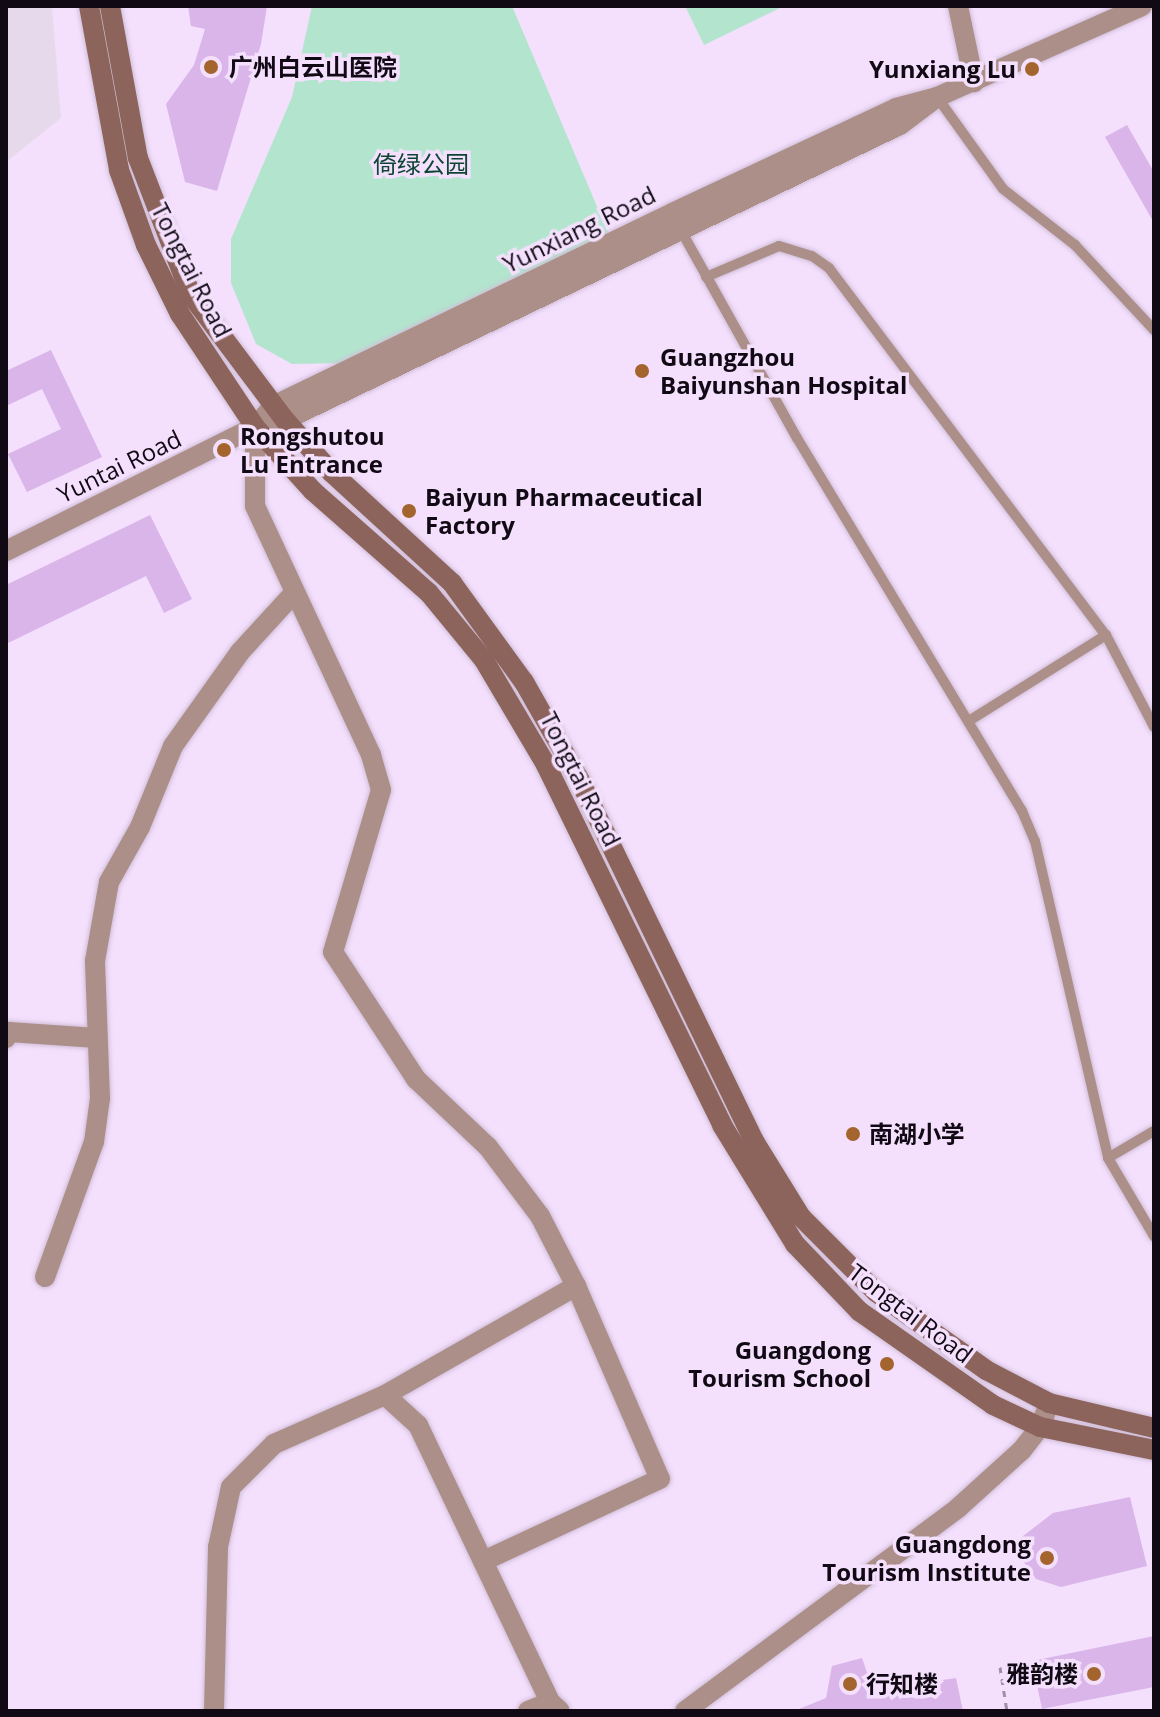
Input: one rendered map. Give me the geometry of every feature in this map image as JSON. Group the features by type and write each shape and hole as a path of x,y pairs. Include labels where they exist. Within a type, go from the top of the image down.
{"main road":[{"name":"Tongtai Road","path":"89,6 110,137 146,245 197,343 255,427 313,491 429,593 484,660 540,753 733,1146 795,1244 839,1293 878,1326 973,1393 1040,1427 1154,1450"},
{"name":"Tongtai Road","path":"110,6 130,129 163,233 207,320 279,413 332,473 444,573 524,682 579,779 754,1141 801,1217 837,1258 904,1313 986,1370 1049,1403 1154,1428"}],"street":[{"path":"958,6 974,82"},
{"name":"Yunxiang Road","path":"255,427 676,221 896,108 937,97 974,82 1142,6"},
{"name":"Yuntai Road","path":"6,551 255,427"},
{"path":"255,427 255,506 371,755 381,790 333,952 416,1079 488,1147 540,1216 576,1286 660,1479 483,1561"},
{"path":"45,1277 94,1142 100,1098 95,961 109,882 140,827 173,746 240,652 295,592"},
{"path":"6,1038 9,1032 97,1038"},
{"path":"214,1711 218,1547 231,1487 274,1444 385,1395 576,1286"},
{"path":"385,1395 418,1425 555,1706 528,1711"},
{"path":"685,1711 958,1508 1040,1427 1049,1403"}],"lane":[{"path":"937,97 1003,189 1075,245 1154,330"},
{"path":"676,221 706,277 969,721 1035,841 1108,1158 1154,1236"},
{"path":"706,277 779,246 812,256 829,268 1106,635 1154,727"},
{"path":"969,721 1106,635"},
{"path":"1108,1158 1154,1131"}],"path":[{"path":"1000,1667 1007,1711"}],"shaded area":[{"path":"6,6 52,6 61,118 6,162"}],"green space":[{"name":"倚绿公园","path":"312,6 512,6 610,237 347,363 292,364 256,344 231,283 231,239 292,97"},
{"path":"685,6 784,6 704,45"}],"building":[{"path":"188,6 267,6 261,44 217,191 185,182 166,104 194,65 205,29 191,26"},
{"path":"1127,125 1154,172 1154,223 1105,137"},
{"path":"51,350 102,457 27,492 8,454 61,429 42,389 6,406 6,371"},
{"path":"150,515 192,599 164,613 146,576 6,644 6,585"},
{"path":"1130,1497 1147,1566 1061,1587 1036,1579 1023,1561 1023,1536 1053,1513"},
{"name":"雅韵楼","path":"1154,1636 1154,1687 1042,1709 1032,1661"},
{"name":"行知楼","path":"862,1658 873,1690 956,1678 963,1711 794,1711 826,1698 832,1666"}],"place":[{"name":"广州白云山医院","path":"211,67"},
{"name":"Yunxiang Lu","path":"1032,69"},
{"name":"Guangzhou Baiyunshan Hospital","path":"642,371"},
{"name":"Rongshutou Lu Entrance","path":"224,450"},
{"name":"Baiyun Pharmaceutical Factory","path":"409,511"},
{"name":"南湖小学","path":"853,1134"},
{"name":"Guangdong Tourism School","path":"887,1364"},
{"name":"Guangdong Tourism Institute","path":"1047,1558"},
{"name":"雅韵楼","path":"1094,1674"},
{"name":"行知楼","path":"850,1684"}]}
